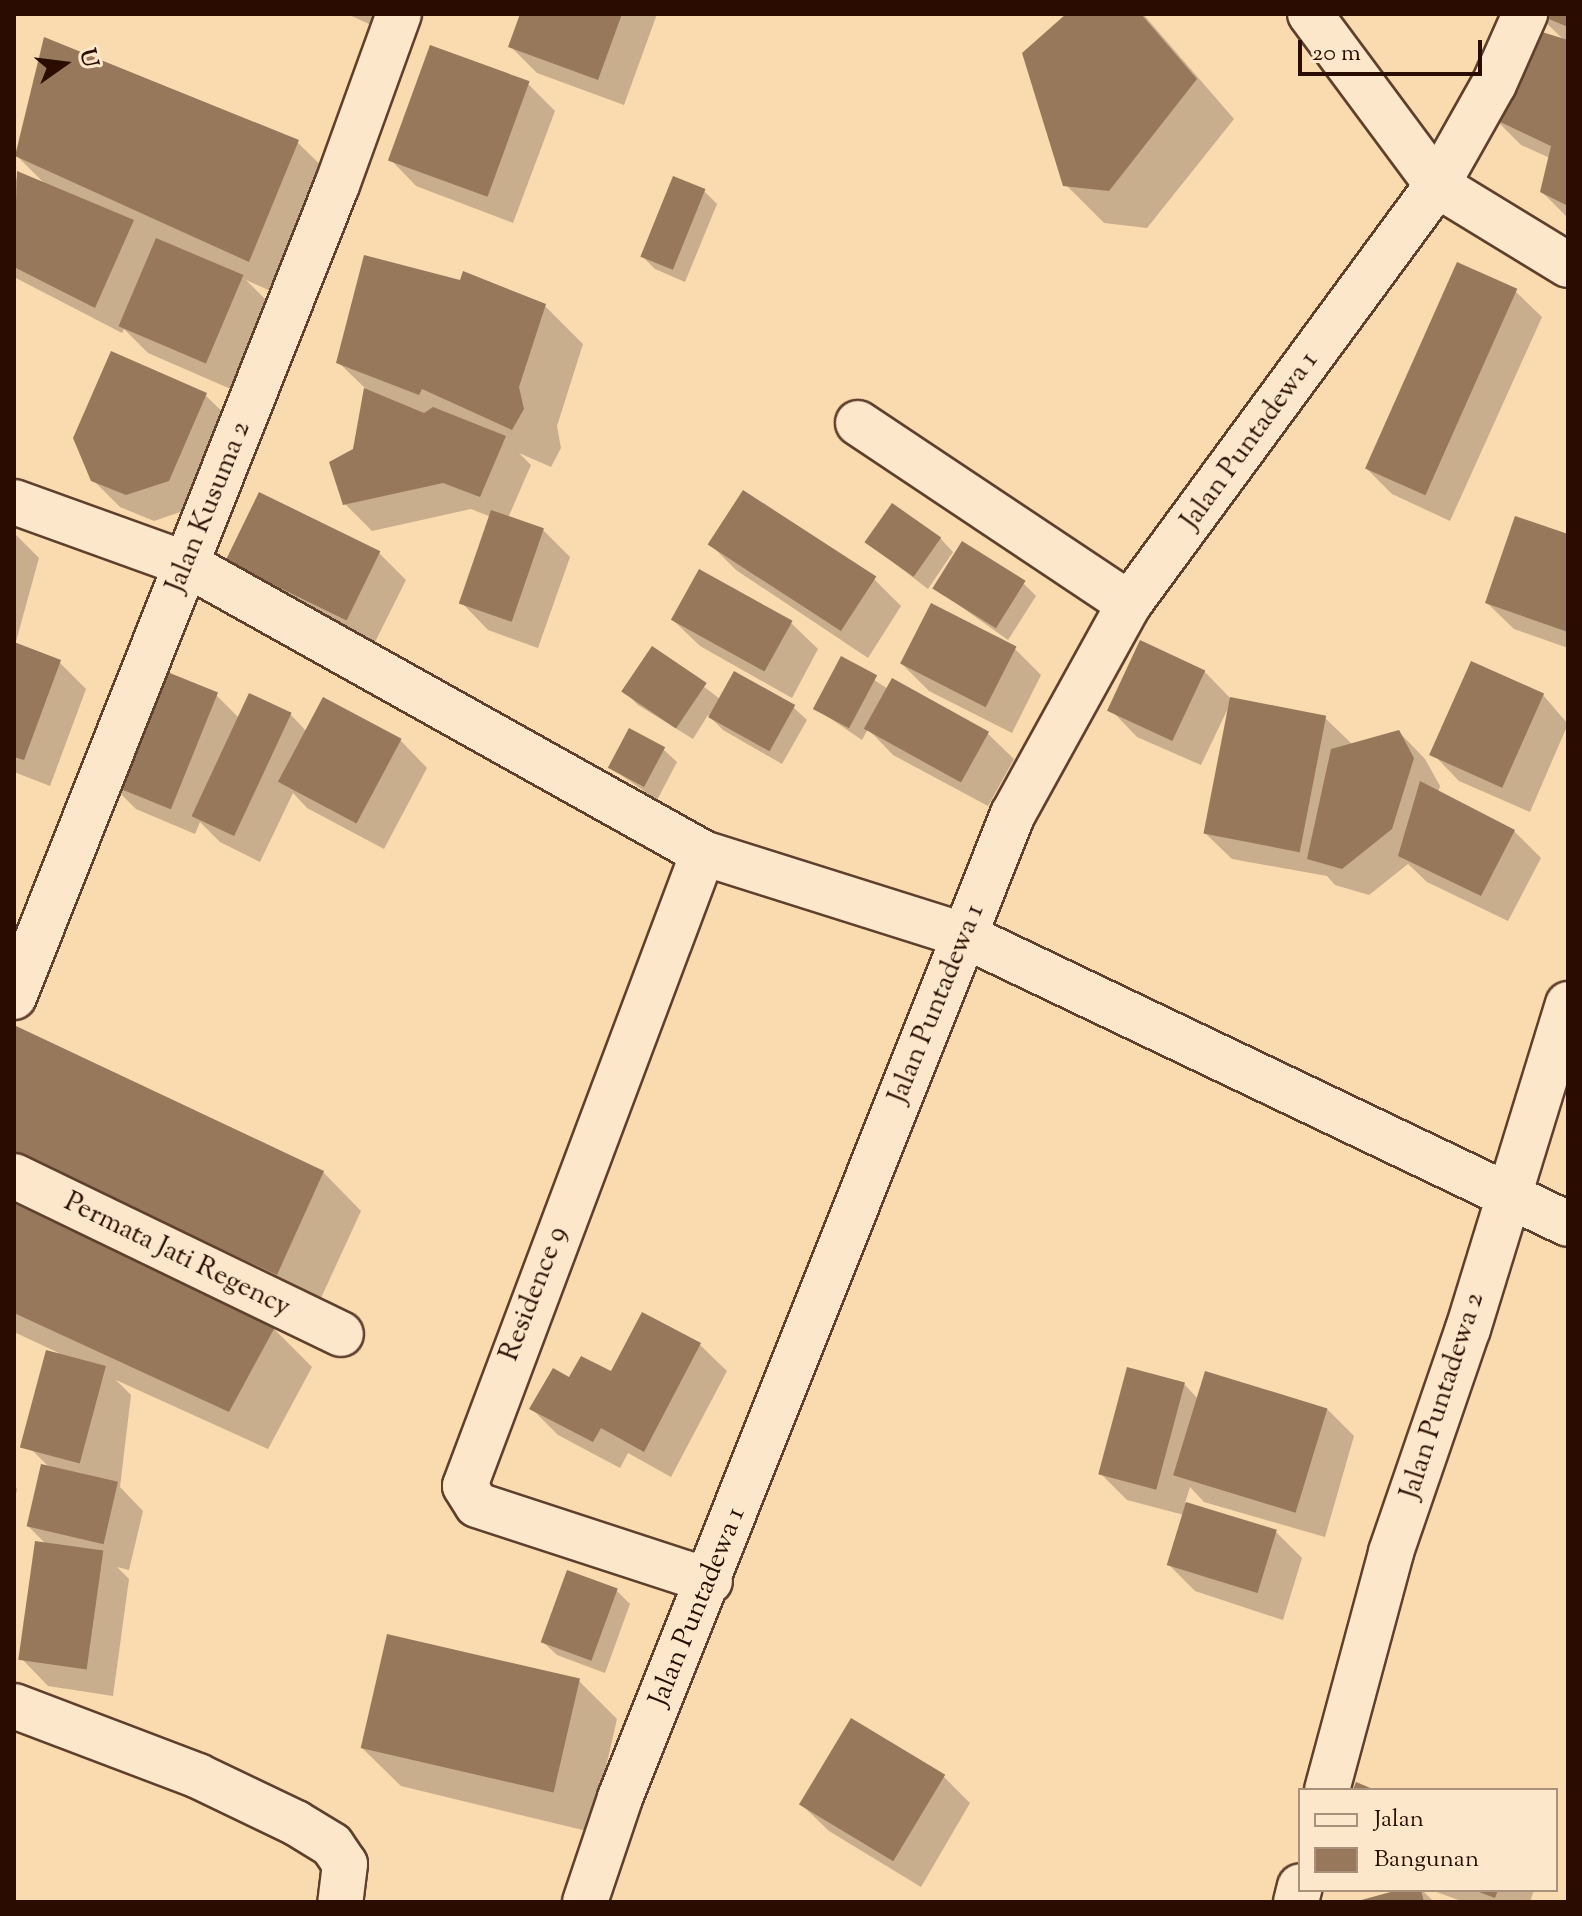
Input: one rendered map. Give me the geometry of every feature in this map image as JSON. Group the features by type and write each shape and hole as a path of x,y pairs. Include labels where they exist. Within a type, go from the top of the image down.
{"street":[{"name":"Jalan Kusuma 2","path":"14,997 399,14"},
{"path":"1310,14 1437,185 1568,265"},
{"name":"Jalan Puntadewa 1","path":"585,1902 620,1798 710,1581 1013,814 1129,604 1437,185 1494,84 1525,14"},
{"path":"858,423 1129,604"},
{"path":"14,502 186,564 703,853 963,935 1568,1224"},
{"name":"Residence 9","path":"703,853 465,1486 477,1505 710,1581"},
{"name":"Jalan Puntadewa 2","path":"1328,1788 1391,1552 1468,1329 1568,1004"},
{"name":"Permata Jati Regency","path":"14,1176 341,1334"},
{"path":"14,1706 198,1776 296,1823 332,1845 345,1864 340,1902"}],"building":[{"path":"520,14 622,14 598,80 508,47"},
{"path":"1066,14 1141,14 1197,79 1109,191 1063,186 1022,53"},
{"path":"1537,14 1568,14 1568,27"},
{"path":"1529,28 1568,40 1568,206 1540,192 1551,146 1492,118"},
{"path":"44,37 299,140 249,262 15,156"},
{"path":"430,45 530,81 488,197 388,161"},
{"path":"17,171 134,220 95,308 14,267"},
{"path":"673,176 705,189 673,270 640,257"},
{"path":"156,238 243,275 206,363 118,326"},
{"path":"364,255 460,280 463,271 546,304 519,387 524,409 512,430 422,389 419,395 336,363"},
{"path":"1457,262 1517,289 1425,495 1365,468"},
{"path":"111,351 207,393 169,481 126,495 91,481 73,438"},
{"path":"364,388 424,413 433,407 506,436 480,497 443,483 343,505 329,462 353,449"},
{"path":"743,490 876,577 841,631 708,545"},
{"path":"259,492 380,551 347,620 225,561"},
{"path":"892,503 941,537 914,577 864,542"},
{"path":"491,510 544,528 512,622 459,604"},
{"path":"1515,516 1568,534 1568,632 1485,603"},
{"path":"962,541 1026,581 996,628 932,588"},
{"path":"699,569 793,621 764,672 671,620"},
{"path":"931,603 1017,647 986,707 900,664"},
{"path":"1140,640 1205,670 1172,741 1107,711"},
{"path":"14,642 61,660 24,760 14,757"},
{"path":"652,646 707,683 676,729 621,692"},
{"path":"841,656 877,675 849,728 813,709"},
{"path":"1471,661 1544,694 1502,788 1429,755"},
{"path":"155,667 218,692 171,809 108,784"},
{"path":"734,671 795,705 770,751 708,717"},
{"path":"892,678 989,732 961,783 864,729"},
{"path":"249,693 292,713 234,836 192,816"},
{"path":"323,697 402,739 357,824 278,782"},
{"path":"1230,697 1326,716 1300,852 1203,833"},
{"path":"629,728 665,747 644,787 608,768"},
{"path":"1399,730 1414,758 1392,829 1342,869 1307,859 1331,749"},
{"path":"1420,781 1515,830 1481,896 1398,856"},
{"path":"16,1026 324,1171 277,1275 14,1152"},
{"path":"14,1203 275,1327 229,1412 14,1313"},
{"path":"642,1312 701,1343 644,1452 601,1428 593,1442 529,1409 553,1368 569,1377 581,1356 611,1371"},
{"path":"46,1350 106,1366 80,1464 20,1448"},
{"path":"1127,1367 1185,1383 1156,1490 1098,1474"},
{"path":"1205,1371 1327,1408 1296,1513 1173,1475"},
{"path":"41,1464 118,1482 104,1544 27,1526"},
{"path":"1186,1502 1277,1530 1258,1593 1167,1565"},
{"path":"35,1541 103,1551 87,1669 18,1660"},
{"path":"567,1570 618,1588 591,1661 541,1642"},
{"path":"387,1634 580,1679 554,1793 361,1748"},
{"path":"851,1718 945,1775 893,1861 799,1805"},
{"path":"1356,1782 1370,1788 1354,1788"},
{"path":"1391,1892 1422,1892 1424,1902 1354,1902"},
{"path":"1479,1892 1497,1892 1495,1898"}]}
